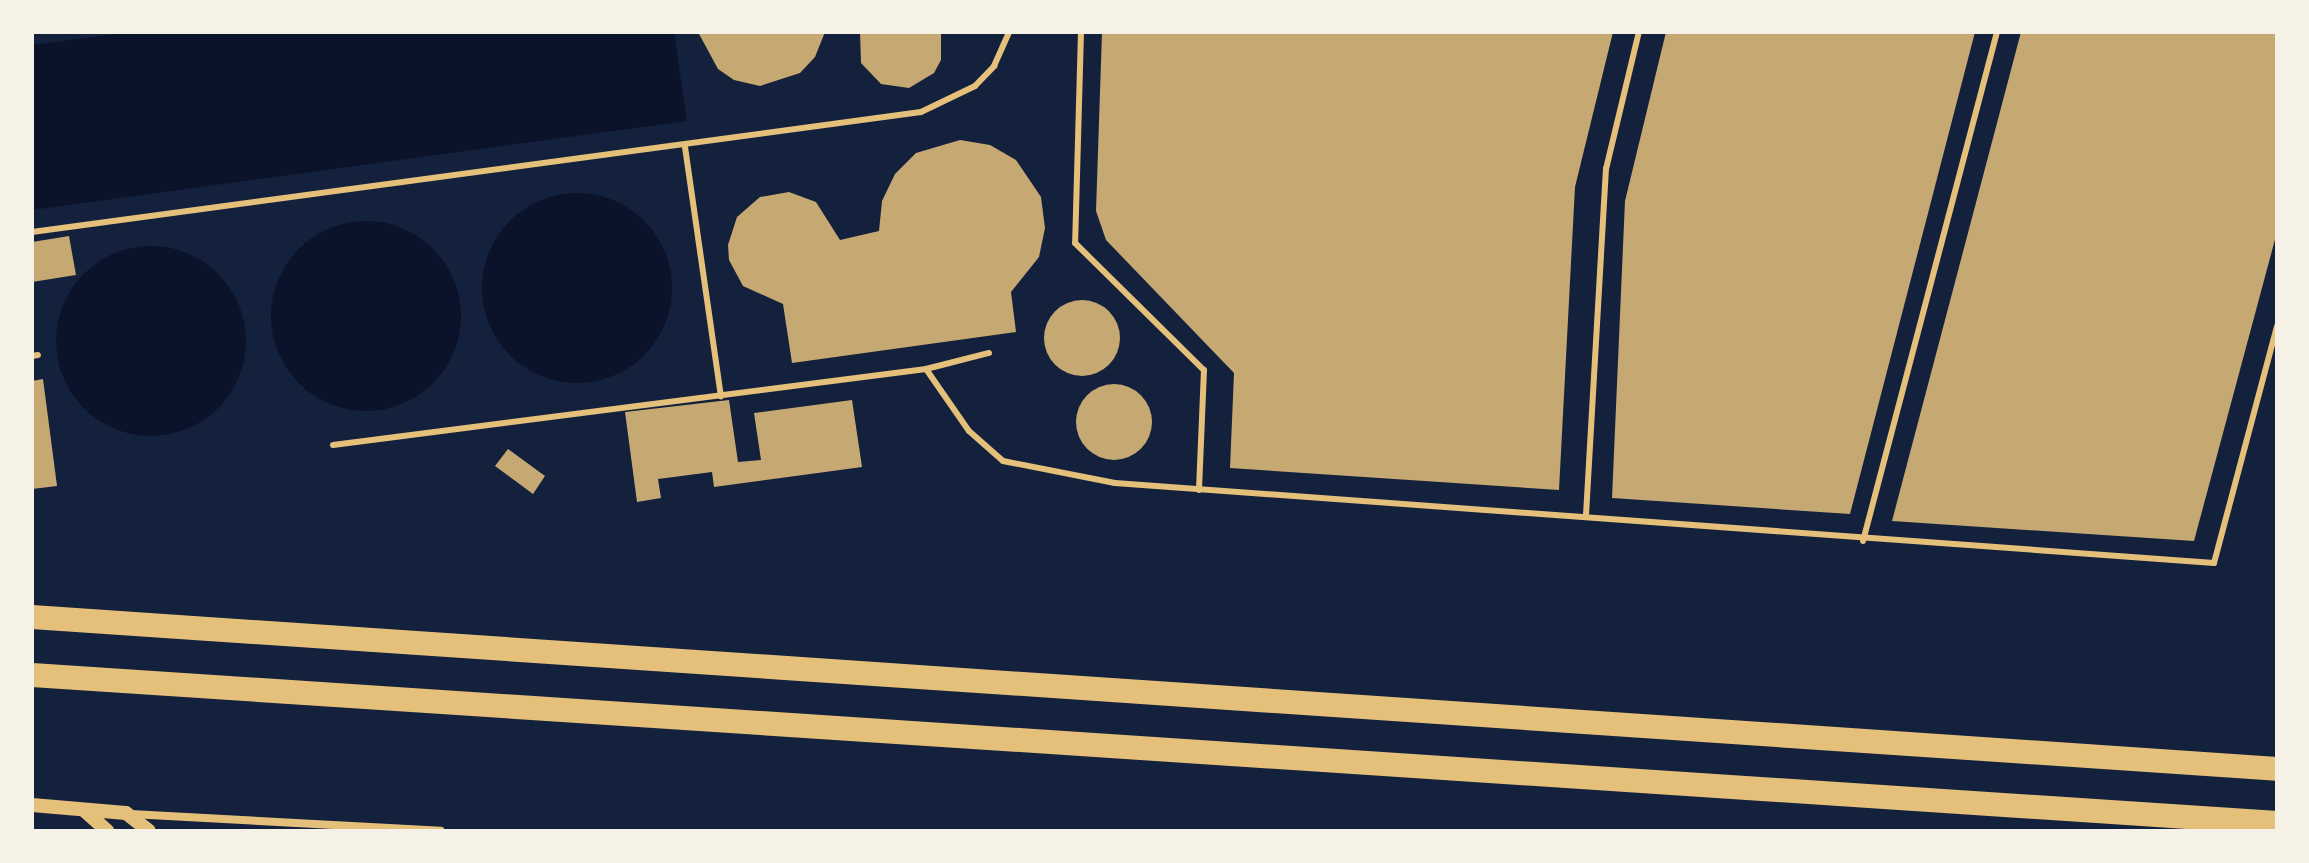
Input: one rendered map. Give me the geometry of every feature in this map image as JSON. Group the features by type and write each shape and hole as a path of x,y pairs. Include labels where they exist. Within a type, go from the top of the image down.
{"highway":[{"path":"32,617 2277,769"},
{"path":"32,675 2277,823"}],"street":[{"path":"32,805 240,821 441,831"},
{"path":"85,811 107,831"},
{"path":"126,813 149,831"},
{"path":"233,831 240,821"}],"lane":[{"path":"32,232 685,147 921,112 975,86 994,66 1009,32"},
{"path":"1081,32 1075,243 1204,370 1199,490"},
{"path":"1586,515 1606,169 1639,32"},
{"path":"1863,541 1997,32"},
{"path":"685,147 721,396"},
{"path":"926,369 969,431 1003,461 1115,483 1586,515 1863,541 2214,563 2277,326"},
{"path":"333,445 926,369 989,353"}],"water":[{"path":"131,32 674,32 687,121 32,210 32,45"},
{"path":"577,193 613,200 644,221 665,252 672,288 665,324 644,355 613,376 577,383 541,376 510,355 489,324 482,288 489,252 510,221 541,200"},
{"path":"366,221 402,228 433,249 454,280 461,316 454,352 433,383 402,404 366,411 330,404 299,383 278,352 271,316 278,280 299,249 330,228"},
{"path":"151,246 187,253 218,274 239,305 246,341 239,377 218,408 187,429 151,436 115,429 84,408 63,377 56,341 63,305 84,274 115,253"}],"building":[{"path":"698,32 825,32 815,57 800,73 760,86 734,80 718,69"},
{"path":"860,32 941,32 941,60 934,73 909,88 881,84 861,63"},
{"path":"1102,32 1613,32 1575,187 1559,490 1230,468 1234,373 1106,240 1096,211"},
{"path":"1666,32 1975,32 1850,514 1612,498 1625,201"},
{"path":"2021,32 2277,32 2277,232 2194,541 1892,521"},
{"path":"960,140 990,145 1016,160 1041,197 1045,228 1039,257 1011,292 1016,332 792,363 783,304 743,286 729,260 728,245 737,217 760,197 789,192 816,202 840,240 879,231 882,201 895,174 916,153"},
{"path":"69,236 76,275 32,282 32,242"},
{"path":"1082,300 1096,303 1109,311 1117,324 1120,338 1117,352 1109,365 1096,373 1082,376 1068,373 1055,365 1047,352 1044,338 1047,324 1055,311 1068,303"},
{"path":"43,379 57,486 32,489 32,381"},
{"path":"1114,384 1128,387 1141,395 1149,408 1152,422 1149,436 1141,449 1128,457 1114,460 1100,457 1087,449 1079,436 1076,422 1079,408 1087,395 1100,387"},
{"path":"729,400 738,462 761,460 754,413 852,400 862,467 714,487 712,472 658,479 661,498 637,502 625,412"},
{"path":"508,449 545,476 533,494 495,466"}]}
